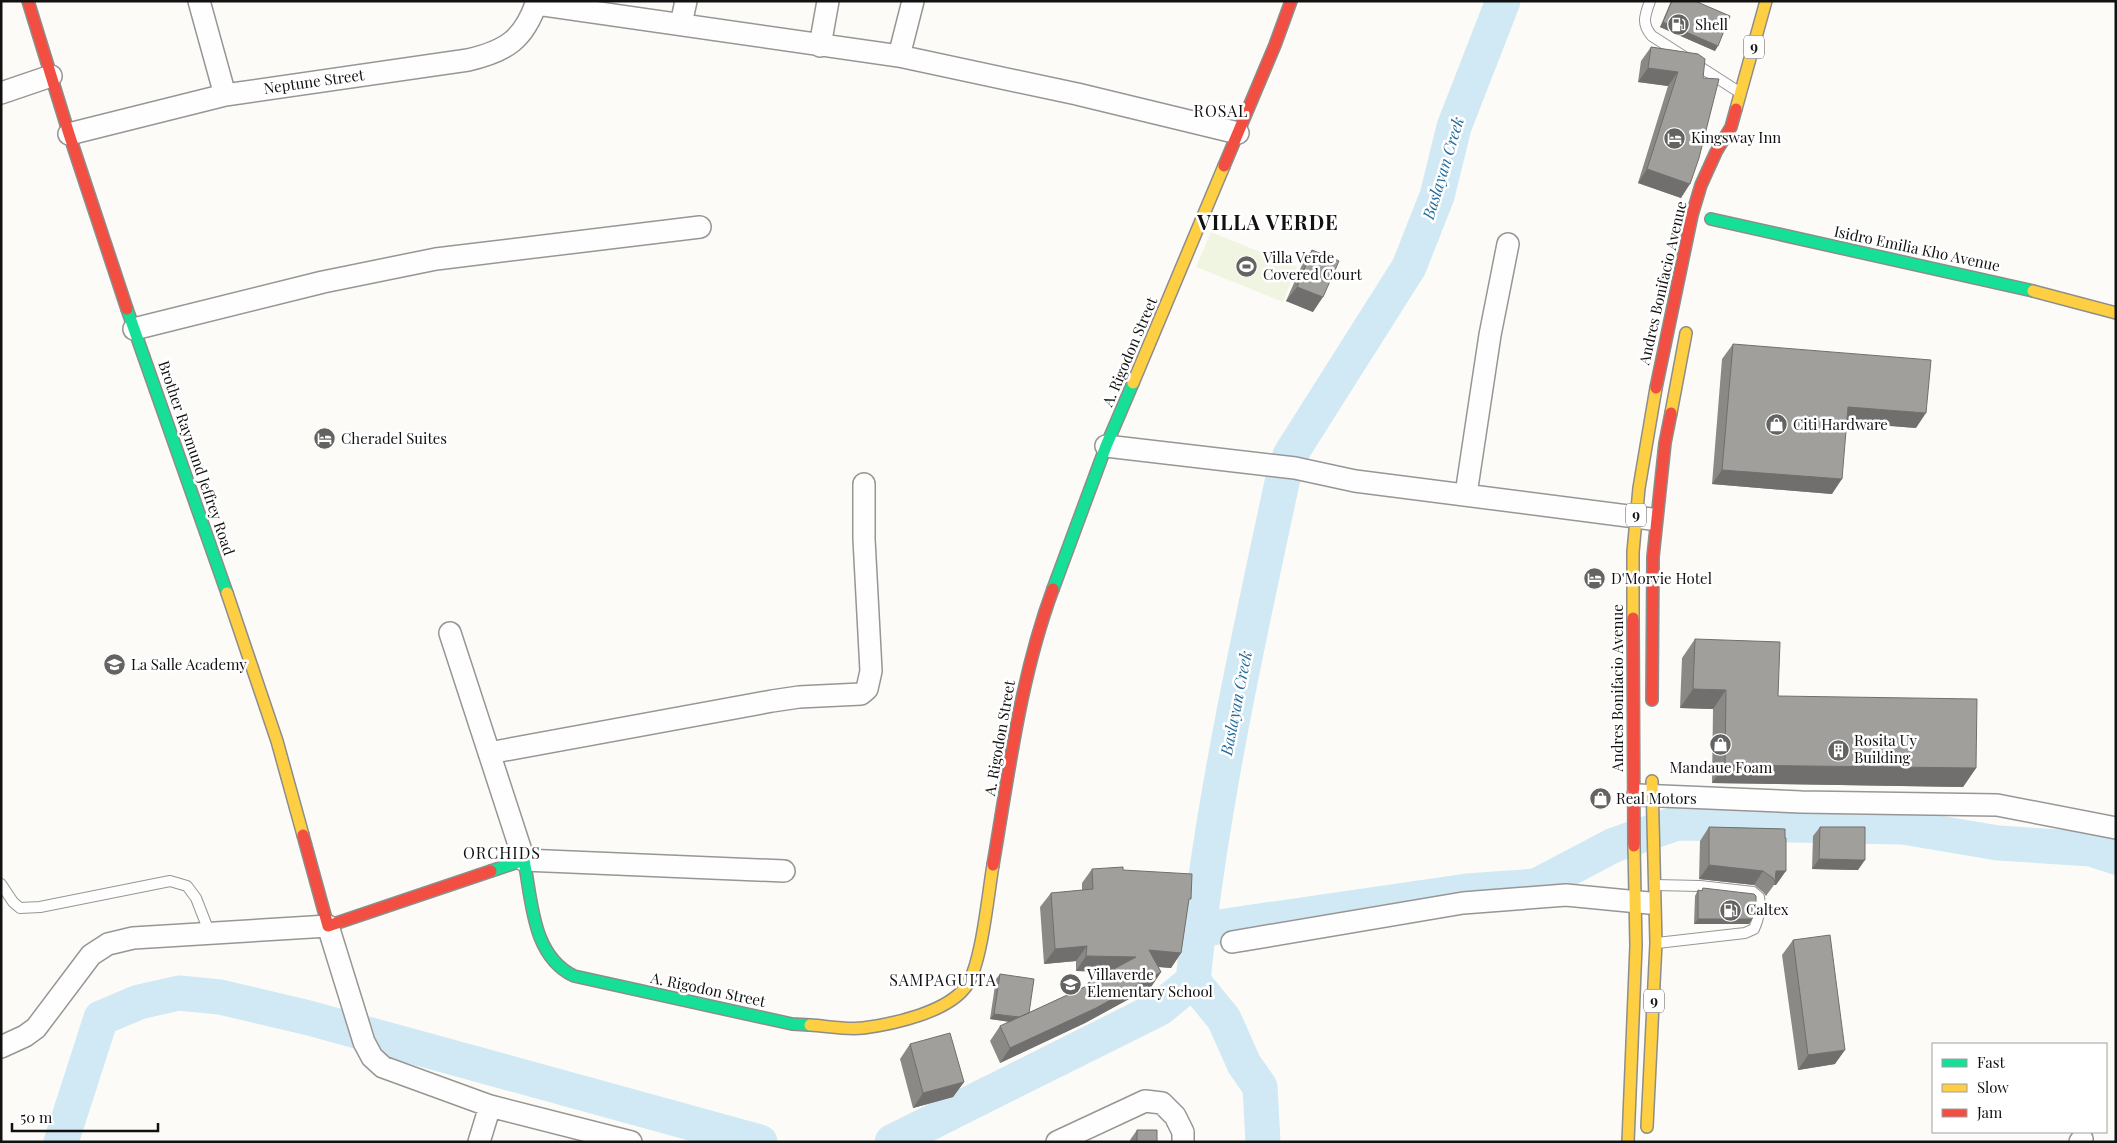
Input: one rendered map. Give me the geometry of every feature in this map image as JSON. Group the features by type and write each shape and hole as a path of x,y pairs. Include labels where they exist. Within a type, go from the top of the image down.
{"main road":[{"name":"Brother Raymund Jeffrey Road","path":"28,1 69,134 134,329 182,461 277,741 328,926"},
{"name":"A. Rigodon Street","path":"524,860 540,934 549,957 563,971 578,978 792,1024 862,1028 916,1017 951,1001 967,985 976,963 1022,694 1040,623 1106,446 1292,1"},
{"name":"Andres Bonifacio Avenue","path":"1652,716 1653,557 1646,518 1655,390 1692,215 1716,152 1731,127 1742,93 1762,2"},
{"name":"Andres Bonifacio Avenue","path":"1729,151 1731,127"},
{"name":"Isidro Emilia Kho Avenue","path":"1692,215 2019,287 2116,313"},
{"name":"Andres Bonifacio Avenue","path":"1628,1142 1636,946 1648,897 1653,859 1652,816 1643,795 1633,552 1646,518 1666,443 1689,320"},
{"name":"Andres Bonifacio Avenue","path":"1646,1142 1656,943 1648,897 1634,864 1633,820 1652,765"},
{"path":"328,926 524,860"}],"street":[{"path":"200,1 225,95"},
{"path":"681,24 686,1"},
{"path":"820,46 828,1"},
{"path":"899,56 913,1"},
{"path":"537,2 820,46 899,56 1077,94 1238,133"},
{"name":"Neptune Street","path":"69,134 225,95 468,60 493,54 512,44 524,29 537,2"},
{"path":"1,93 51,76"},
{"path":"134,329 323,282 436,259 700,227"},
{"path":"1466,494 1490,335 1508,244"},
{"path":"1106,446 1295,468 1355,481 1646,518"},
{"path":"489,753 772,701 799,697 861,694 867,690 870,671 864,539 864,484"},
{"path":"450,633 524,860 784,871"},
{"path":"1643,795 1801,802 1997,805 2116,828"},
{"path":"1232,942 1463,903 1566,895 1648,897"},
{"path":"3,1043 25,1036 36,1028 91,955 108,944 133,938 210,935 328,926 364,1042 372,1057 383,1067 490,1106 631,1142"},
{"path":"1057,1142 1145,1101 1162,1103 1175,1116 1183,1132 1183,1142"},
{"path":"479,1142 490,1106"}],"lane":[{"path":"1650,1 1644,20 1646,29 1652,36 1742,93"},
{"path":"1,884 12,902 20,908 40,907 170,881 187,886 196,898 210,935"},
{"path":"1648,897 1700,886 1753,892 1759,897 1759,918 1754,929 1745,933 1656,943"}],"green space":[{"name":"Villa Verde Covered Court","path":"1211,232 1297,267 1283,302 1196,267"}],"building":[{"path":"1672,1 1695,1 1730,16 1718,46 1663,22"},
{"name":"Kingsway Inn","path":"1651,47 1698,54 1705,59 1703,78 1719,79 1699,158 1690,184 1647,169 1678,72 1648,68"},
{"path":"1312,250 1339,261 1323,297 1297,287"},
{"name":"Citi Hardware","path":"1733,344 1931,360 1926,413 1848,407 1842,479 1722,470"},
{"path":"1695,639 1780,642 1778,696 1977,699 1976,768 1725,765 1726,690 1693,689"},
{"path":"1709,827 1785,829 1786,871 1776,871 1775,882 1773,878 1763,871 1709,865"},
{"path":"1820,827 1865,827 1865,860 1819,859"},
{"path":"1123,867 1123,870 1192,874 1191,899 1189,899 1181,953 1149,950 1161,972 1096,1008 1010,1048 1000,1026 1089,985 1088,983 1136,957 1086,956 1087,946 1055,949 1051,893 1093,889 1092,869"},
{"name":"Caltex","path":"1703,888 1754,894 1756,896 1756,904 1752,919 1698,919 1698,890 1702,891"},
{"path":"1830,935 1845,1050 1808,1055 1793,940"},
{"path":"1000,974 1034,979 1029,1013 1019,1017 994,1014"},
{"path":"950,1033 964,1082 923,1093 910,1044"},
{"path":"1137,1130 1157,1130 1157,1142 1137,1142"}],"waterway":[{"name":"Baslayan Creek","path":"1290,455 1409,267 1437,196 1454,127 1503,1"},
{"name":"Baslayan Creek","path":"892,1142 1160,1008 1193,981 1200,917 1219,791 1243,666 1283,478"},
{"path":"1198,930 1467,891 1536,886 1614,845 1677,823 1903,827 1998,843 2091,849 2116,857"},
{"name":"Baslayan Creek","path":"1193,981 1224,1019 1244,1064 1260,1087 1263,1142"},
{"path":"61,1142 101,1018 139,1002 179,993 220,997 309,1018 760,1142"}],"traffic: fast":[{"path":"1711,219 2033,291"},
{"path":"127,309 227,593"},
{"path":"1053,589 1106,446 1133,383"},
{"path":"491,871 524,860 532,909 542,941 560,967 574,976 792,1024 810,1025"}],"traffic: slow":[{"path":"1736,109 1766,1"},
{"path":"1133,383 1224,166"},
{"path":"2033,291 2116,313"},
{"path":"1671,413 1686,333"},
{"path":"1633,618 1633,552 1639,488 1656,388"},
{"path":"227,593 277,741 303,835"},
{"path":"1647,1127 1656,943 1652,781"},
{"path":"1628,1142 1636,946 1634,846"},
{"path":"810,1025 857,1028 905,1020 948,1003 959,994 967,985 977,961 993,865"}],"traffic: jam":[{"path":"28,1 69,134 127,309"},
{"path":"1224,166 1275,45 1291,1"},
{"path":"1656,388 1692,215 1701,185 1716,152 1731,127 1736,109"},
{"path":"1652,700 1653,557 1665,443 1671,413"},
{"path":"993,865 1010,760 1024,691 1032,657 1053,589"},
{"path":"1633,618 1634,846"},
{"path":"303,835 328,926 491,871"}],"place":[{"name":"Shell","path":"1679,25"},
{"name":"Kingsway Inn","path":"1675,138"},
{"name":"Villa Verde Covered Court","path":"1247,267"},
{"name":"Citi Hardware","path":"1777,425"},
{"name":"Cheradel Suites","path":"325,439"},
{"name":"D'Morvie Hotel","path":"1595,579"},
{"name":"La Salle Academy","path":"115,665"},
{"name":"Mandaue Foam","path":"1721,745"},
{"name":"Rosita Uy Building","path":"1838,750"},
{"name":"Real Motors","path":"1600,799"},
{"name":"Caltex","path":"1730,910"},
{"name":"Villaverde Elementary School","path":"1071,984"}],"district":[{"name":"ROSAL","path":"1221,111"},
{"name":"VILLA VERDE","path":"1268,223"},
{"name":"ORCHIDS","path":"502,853"},
{"name":"SAMPAGUITA","path":"943,980"}]}
